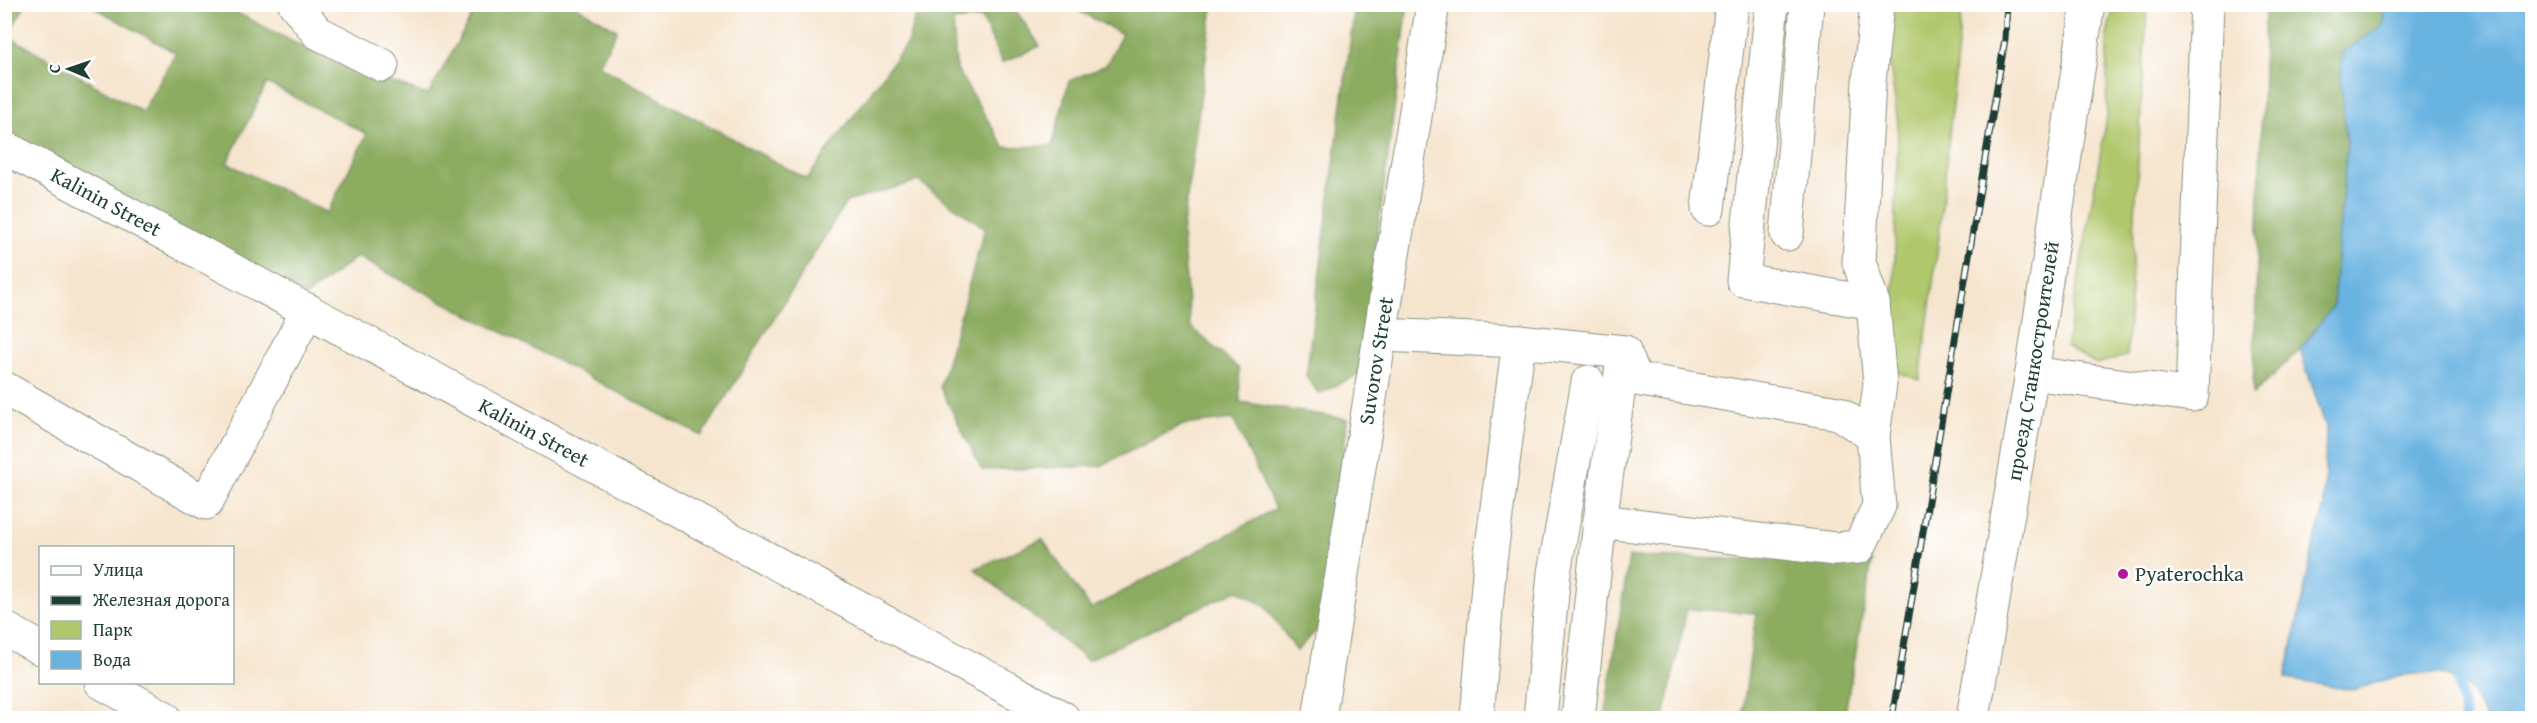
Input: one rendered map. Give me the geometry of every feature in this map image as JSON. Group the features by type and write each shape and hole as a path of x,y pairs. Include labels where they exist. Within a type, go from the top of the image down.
{"street":[{"path":"295,4 317,32 382,65"},
{"name":"Suvorov Street","path":"1319,718 1433,4"},
{"path":"1708,209 1732,4"},
{"path":"1772,4 1743,280 1873,303"},
{"path":"1787,234 1807,4"},
{"path":"1600,521 1835,549 1859,547 1879,506 1873,436 1880,384 1873,303 1859,262 1869,82 1877,4"},
{"name":"проезд Станкостроителей","path":"1973,718 2032,373 2088,4"},
{"path":"2032,373 2192,395 2207,4"},
{"name":"Kalinin Street","path":"4,147 1063,718"},
{"path":"4,388 206,503 308,310"},
{"path":"1381,335 1519,341 1624,352"},
{"path":"1476,718 1490,561 1519,341"},
{"path":"1624,352 1636,379 1838,413 1873,436"},
{"path":"1578,718 1600,521 1624,352"},
{"path":"1540,718 1554,573 1588,382"},
{"path":"4,628 39,647"},
{"path":"105,684 165,718"}],"green space":[{"path":"4,5 25,5 8,36 142,112 176,53 90,5 222,5 330,61 428,95 478,5 575,5 617,30 599,66 807,179 907,43 919,5 1012,5 1040,46 1002,63 982,18 953,21 956,68 1004,147 1052,146 1069,81 1106,65 1122,34 1075,9 1076,5 1213,5 1182,234 1190,326 1239,369 1240,402 1347,419 1328,618 1297,651 1265,606 1237,590 1087,660 975,569 1042,539 1091,609 1275,509 1233,419 1183,425 1100,466 982,470 940,387 985,228 918,181 846,202 702,436 357,257 306,296 5,139","holes":["267,83 367,134 327,213 227,163"]},
{"path":"1355,5 1408,5 1359,374 1319,394 1306,376"},
{"path":"1895,5 1962,5 1938,246 1920,380 1892,370 1898,124 1888,50"},
{"path":"2114,5 2147,5 2127,356 2096,364 2066,347 2107,117 2107,34"},
{"path":"2265,5 2384,5 2383,25 2341,83 2347,143 2333,306 2300,350 2253,394"},
{"path":"1629,557 1872,562 1844,718 1742,718 1756,613 1687,609 1664,718 1604,718"}],"water":[{"path":"2384,5 2532,5 2532,603 2525,671 2529,718 2485,718 2472,691 2458,681 2439,673 2400,675 2353,690 2285,679 2324,506 2326,427 2300,350 2333,306 2347,143 2341,83 2342,53 2383,25"}],"waterway":[{"path":"2458,681 2465,718"}],"railway":[{"path":"1892,718 2005,39 2007,4"}],"place":[{"name":"Pyaterochka","path":"2123,574"}]}
